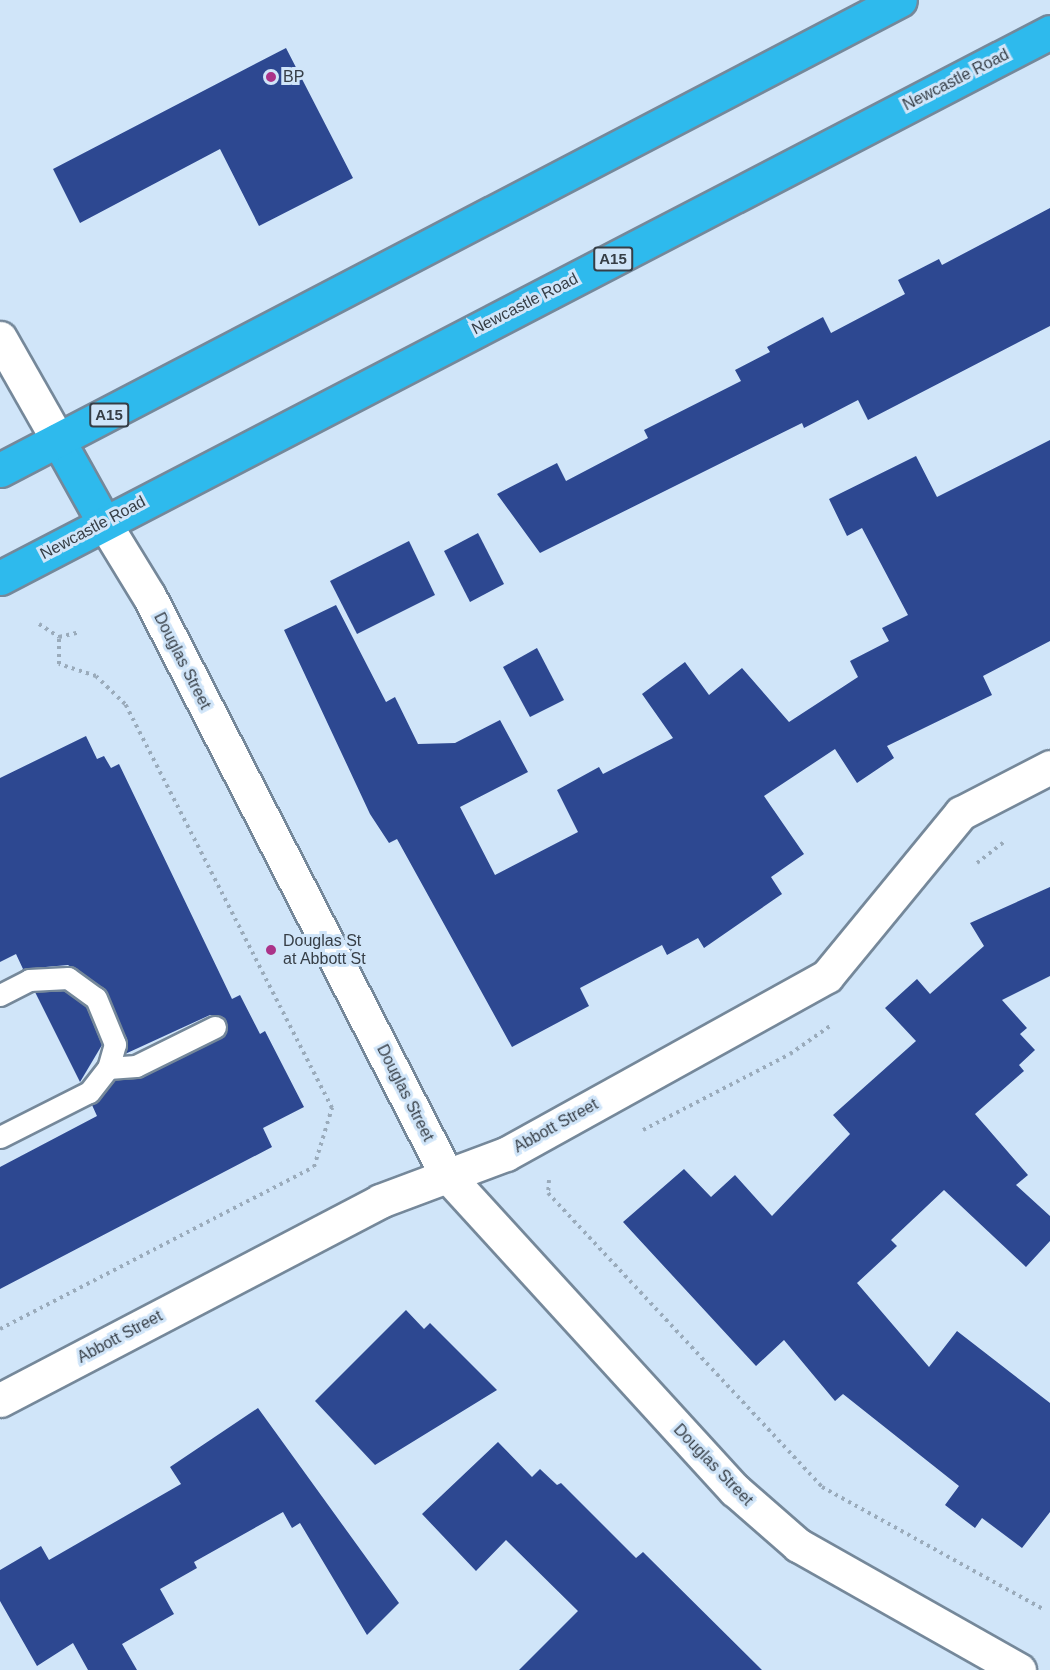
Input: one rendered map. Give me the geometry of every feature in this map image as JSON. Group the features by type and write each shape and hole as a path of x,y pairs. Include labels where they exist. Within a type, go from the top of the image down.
{"highway":[{"name":"A15","path":"0,470 900,0"},
{"name":"Newcastle Road","path":"0,578 103,521 1050,32"},
{"name":"Douglas Street","path":"58,440 103,521"}],"street":[{"name":"Douglas Street","path":"0,338 58,440"},
{"name":"Douglas Street","path":"103,521 148,596 446,1174 753,1506 798,1545 1019,1670"},
{"name":"Abbott Street","path":"0,1400 380,1201 446,1174 506,1154 827,976 961,813 1050,767"}],"lane":[{"path":"0,995 29,980 68,978 96,998 111,1026 115,1044 108,1068 89,1092 0,1137"},
{"path":"108,1068 136,1066 215,1027"}],"path":[{"path":"39,624 59,637 80,632"},
{"path":"0,1329 314,1167 332,1108 126,704 96,676 59,664 59,637"},
{"path":"970,869 1013,836"},
{"path":"633,1135 790,1054 838,1019"},
{"path":"560,1173 549,1178 548,1192 822,1487 1043,1609"}],"building":[{"path":"286,48 353,178 259,226 220,149 80,223 53,169"},
{"path":"1050,208 1050,326 868,420 858,400 804,428 802,423 540,553 497,494 557,463 566,481 648,438 644,430 741,381 735,370 770,352 767,347 823,317 831,333 905,294 898,280 939,259 942,265"},
{"path":"1050,440 1050,641 983,676 992,695 887,746 894,758 857,783 835,749 764,796 804,854 771,877 782,894 704,948 698,938 667,955 662,945 580,988 589,1006 512,1047 397,839 389,843 370,814 284,630 336,605 386,702 395,697 418,744 455,743 500,720 528,772 460,807 495,875 578,832 557,790 599,767 603,774 673,738 642,694 685,662 709,695 742,668 789,722 858,677 850,661 889,641 882,628 908,615 862,528 847,536 829,499 916,456 937,497"},
{"path":"478,533 504,584 470,602 444,551"},
{"path":"409,541 435,595 357,634 330,581"},
{"path":"537,648 564,700 530,717 503,667"},
{"path":"86,736 97,759 104,756 111,768 119,764 232,999 240,995 260,1034 265,1031 304,1107 263,1128 272,1147 0,1289 0,1167 97,1116 92,1105 115,1080 142,1077 221,1038 228,1028 223,1017 210,1015 125,1054 127,1039 103,988 68,965 23,969 16,954 0,962 0,778"},
{"path":"1050,887 1050,976 1002,1000 1027,1028 1020,1034 1035,1050 1019,1065 1024,1071 975,1114 1028,1175 1016,1185 1050,1216 1050,1241 1026,1267 944,1190 891,1240 897,1246 857,1283 929,1367 957,1331 1050,1403 1050,1512 1022,1548 982,1518 975,1528 945,1505 959,1486 843,1394 835,1401 784,1340 756,1366 623,1222 684,1169 711,1197 735,1175 772,1216 850,1134 833,1115 916,1041 885,1008 917,979 930,994 984,946 970,923"},
{"path":"64,991 86,1006 102,1045 80,1082 35,992"},
{"path":"406,1310 424,1329 430,1323 497,1390 375,1465 315,1401"},
{"path":"258,1408 399,1603 367,1635 300,1523 292,1528 283,1512 194,1562 197,1568 160,1589 174,1614 122,1644 137,1670 88,1670 73,1643 37,1666 0,1601 0,1570 41,1546 49,1560 181,1484 170,1467"},
{"path":"498,1442 532,1477 540,1469 557,1485 561,1483 636,1558 643,1552 762,1670 519,1670 578,1611 506,1540 476,1571 422,1514"}],"place":[{"name":"BP","path":"271,77"},
{"name":"Douglas St at Abbott St","path":"271,950"}]}
